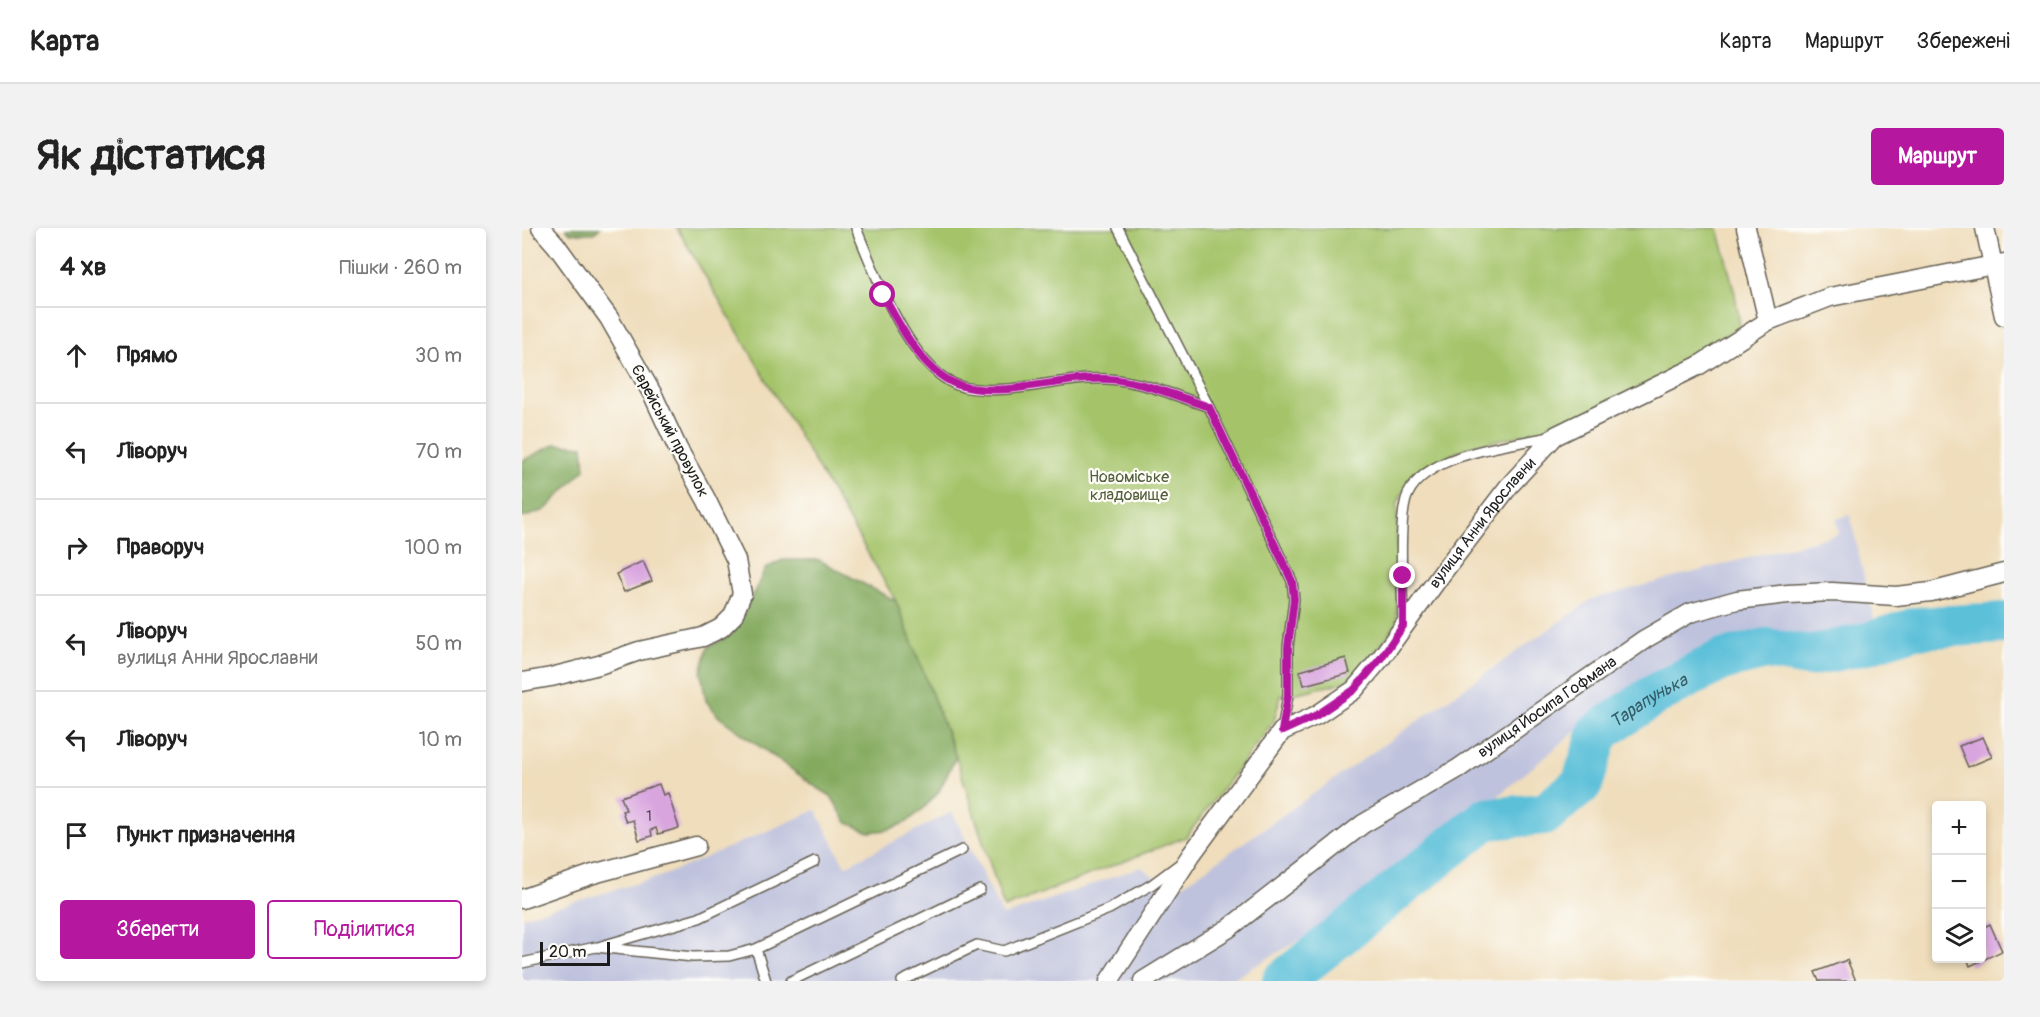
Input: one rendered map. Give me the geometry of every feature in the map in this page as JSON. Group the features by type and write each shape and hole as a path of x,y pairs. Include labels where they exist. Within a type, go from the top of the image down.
{"street":[{"name":"Єврейський провулок","path":"522,682 551,677 599,665 639,651 703,637 721,628 732,616 742,594 736,560 678,449 653,395 609,318 541,228"},
{"path":"1746,228 1768,321"},
{"path":"1985,228 1998,264 2004,316"},
{"name":"вулиця Анни Ярославни","path":"1109,981 1191,855 1282,731 1317,715 1354,690 1381,658 1509,486 1555,436 1698,366 1768,321 1830,297 1998,264"},
{"name":"вулиця Йосипа Гофмана","path":"1143,981 1229,928 1363,824 1460,768 1645,639 1690,613 1737,600 1788,594 1832,592 1896,596 1931,592 2004,573"},
{"path":"522,899 593,874 696,846"}],"lane":[{"path":"856,228 883,295 904,332 923,358 945,379 961,386 979,389 1008,389 1082,379 1109,379 1138,384 1209,407"},
{"path":"1118,228 1209,407 1292,581 1294,599 1288,647 1288,695 1282,731"},
{"path":"1403,626 1403,525 1405,502 1413,485 1437,466 1469,454 1555,436"},
{"path":"596,947 693,957 729,956 756,949 962,850"},
{"path":"902,981 977,945 1004,951 1109,909 1151,885 1191,855"},
{"path":"522,963 596,947 699,918 815,862"},
{"path":"791,981 980,890"},
{"path":"756,949 766,981"}],"shaded area":[{"path":"1850,515 1876,630 1783,642 1720,647 1629,699 1594,716 1479,812 1317,930 1229,981 522,981 522,917 662,876 816,810 845,866 952,812 1003,916 1141,867 1173,892 1592,599 1839,534 1836,519"}],"green space":[{"path":"566,228 600,228 594,233 570,233"},
{"name":"Новоміське кладовище","path":"677,228 1718,228 1735,294 1740,326 1673,372 1558,428 1474,445 1420,472 1406,486 1397,505 1397,623 1354,680 1281,695 1274,721 1186,837 1004,908 956,757 896,601"},
{"path":"555,444 583,446 585,469 545,510 522,518 522,461"},
{"path":"783,560 819,560 896,601 956,757 938,793 907,822 887,830 869,832 846,822 831,796 719,717 706,701 701,672 708,647 733,634 766,568"}],"building":[{"path":"643,561 652,581 624,592 616,574"},
{"path":"1346,658 1350,673 1304,685 1300,671"},
{"path":"1983,737 1992,757 1968,767 1959,746"},
{"path":"659,784 663,795 668,793 679,828 658,834 656,828 651,830 652,836 639,840 633,820 626,822 622,811 626,810 621,797"},
{"path":"1990,924 2002,951 1986,958 1986,926"},
{"path":"1847,960 1856,981 1819,981 1815,972"}],"waterway":[{"name":"Тарапунька","path":"1283,981 1486,819 1545,814 1582,784 1599,732 1656,694 1722,660 1766,649 1808,656 1861,645 1916,628 2004,623"}],"route":[{"path":"883,295 904,332 923,358 945,379 961,386 979,389 1008,389 1048,382 1109,379 1138,384 1209,407 1292,581 1294,599 1288,647 1288,695 1282,731 1317,715 1354,690 1381,658 1403,626 1403,576"}]}
